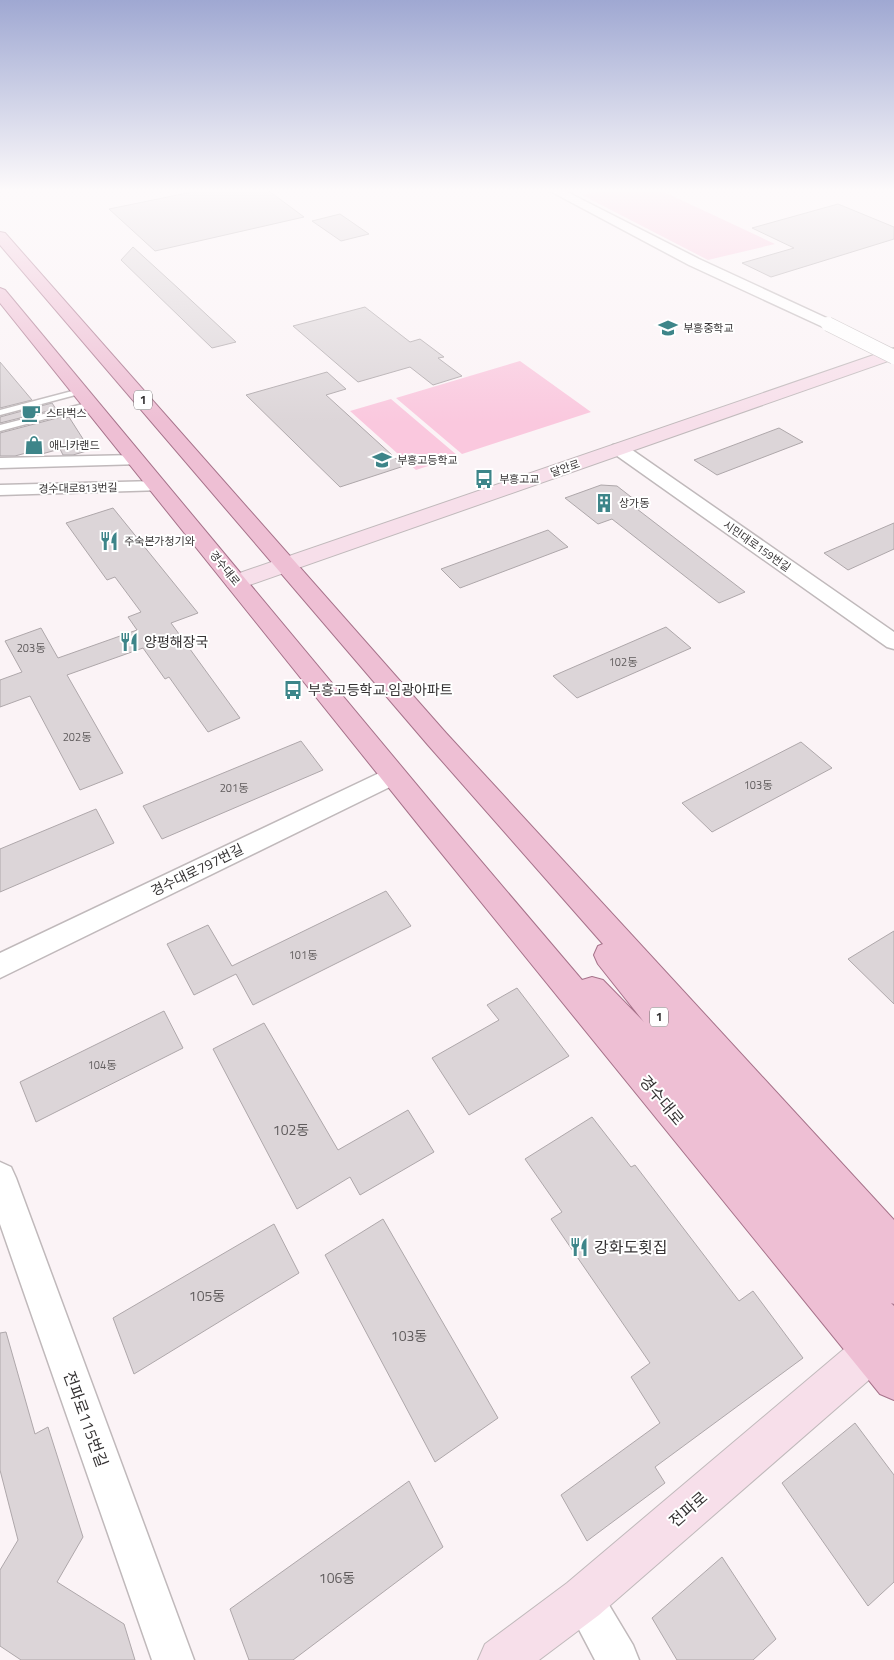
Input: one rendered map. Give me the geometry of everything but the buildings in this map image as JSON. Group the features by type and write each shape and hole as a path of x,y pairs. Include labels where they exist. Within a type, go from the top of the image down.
{"main road":[{"name":"1","path":"28,268 437,738 657,1015 894,1285"},
{"name":"경수대로","path":"0,293 431,821 886,1356"},
{"path":"437,738 894,1247"}],"street":[{"path":"708,268 894,357"},
{"name":"달안로","path":"236,582 894,353"},
{"name":"시민대로159번길","path":"619,449 894,642"},
{"name":"경수대로813번길","path":"0,463 136,460"},
{"name":"경수대로813번길","path":"0,490 157,486"},
{"name":"경수대로797번길","path":"0,966 394,775"},
{"name":"전파로115번길","path":"0,1178 173,1660"},
{"name":"전파로","path":"501,1660 583,1599 886,1356"},
{"path":"583,1599 618,1660"}],"lane":[{"path":"0,413 86,397"},
{"path":"0,428 86,397"}],"shaded area":[{"path":"520,361 591,412 462,454 396,398"},
{"path":"391,399 458,456 416,470 350,411"}],"place":[{"name":"부흥중학교","path":"668,328"},
{"name":"스타벅스","path":"31,413"},
{"name":"애니카랜드","path":"34,445"},
{"name":"부흥고등학교","path":"382,460"},
{"name":"부흥고교","path":"484,479"},
{"name":"상가동","path":"604,503"},
{"name":"주숙본가청기와","path":"109,541"},
{"name":"양평해장국","path":"129,642"},
{"name":"부흥고등학교.임광아파트","path":"293,690"},
{"name":"강화도횟집","path":"579,1247"}]}
